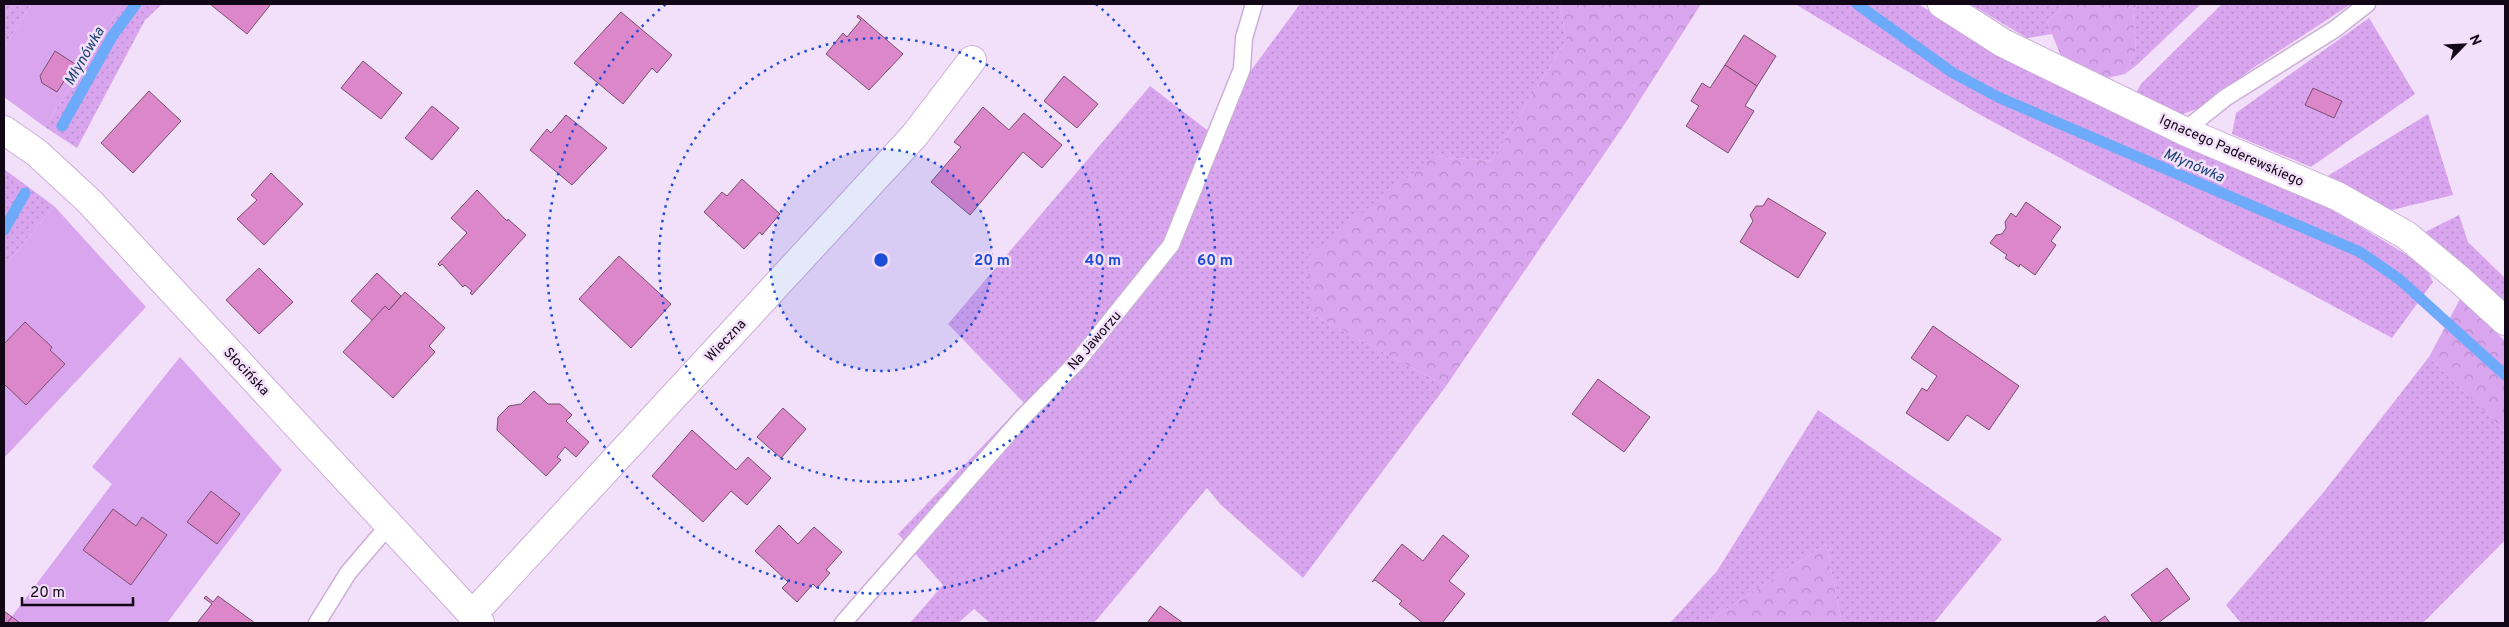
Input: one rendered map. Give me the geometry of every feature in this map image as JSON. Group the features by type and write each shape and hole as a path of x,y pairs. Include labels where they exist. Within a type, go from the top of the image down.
{"street":[{"name":"Ignacego Paderewskiego","path":"1942,4 2003,43 2184,131 2337,196 2406,235 2459,279 2505,321"},
{"name":"Wieczna","path":"476,619 914,136 972,60"},
{"name":"Słocińska","path":"4,130 37,153 90,202 476,619"}],"lane":[{"name":"Na Jaworzu","path":"843,623 1022,418 1077,362 1171,245 1242,69 1244,38 1254,4"},
{"path":"2184,131 2225,98 2335,29 2367,4"},
{"path":"317,623 348,573 389,525"}],"green space":[{"path":"4,4 31,4 4,48"},
{"path":"31,4 122,4 45,127 4,97 4,48"},
{"path":"122,4 162,4 145,20 77,148 45,127"},
{"path":"1300,4 1560,4 1566,41 1491,161 1435,156 1310,313 1446,386 1303,578 1220,504 1207,488 1094,623 990,623 974,609 958,623 910,623 943,585 898,534 1024,403 948,324 1150,86 1207,130"},
{"path":"1560,4 1701,4 1624,125 1446,386 1310,313 1308,255 1435,156 1491,161 1566,41"},
{"path":"1795,4 1918,4 2029,71 2318,201 2425,266 2433,282 2392,338 1977,113"},
{"path":"1970,4 2067,4 2047,22 2052,34 2027,38"},
{"path":"2067,4 2139,4 2133,10 2136,50 2125,74 2107,78 2061,56 2047,22"},
{"path":"2139,4 2201,4 2125,74 2136,50 2133,10"},
{"path":"2222,4 2351,4 2253,68 2200,108 2180,115 2136,93 2141,84"},
{"path":"2369,18 2415,94 2311,167 2232,134 2236,113"},
{"path":"2428,114 2453,195 2392,210 2326,177"},
{"path":"4,169 54,206 4,267"},
{"path":"54,206 146,307 4,458 4,267"},
{"path":"2459,215 2468,242 2505,278 2505,311 2421,234"},
{"path":"2460,299 2505,341 2505,432 2429,357"},
{"path":"180,357 282,470 167,623 7,623 112,484 92,467"},
{"path":"2429,357 2505,432 2505,540 2423,623 2241,623 2226,605 2323,493"},
{"path":"1818,410 2002,539 1934,623 1842,623 1826,544 1716,616 1709,623 1670,623 1717,571"},
{"path":"1826,544 1842,623 1709,623 1716,616"}],"building":[{"path":"210,4 271,4 247,34"},
{"path":"621,12 672,55 657,73 652,68 623,104 574,63"},
{"path":"858,15 903,54 869,90 826,54 843,33 847,37 861,20 857,17"},
{"path":"1744,35 1776,56 1757,86 1725,65"},
{"path":"55,51 75,64 57,92 42,83 40,76"},
{"path":"363,61 402,93 381,119 341,88"},
{"path":"1725,65 1757,86 1745,106 1754,111 1728,153 1686,126 1699,106 1691,101 1702,83 1710,88"},
{"path":"1064,76 1098,104 1077,128 1044,101"},
{"path":"2313,88 2342,101 2334,118 2305,105"},
{"path":"149,91 181,121 133,173 101,143"},
{"path":"432,106 459,128 432,160 405,138"},
{"path":"983,107 1009,130 1024,113 1062,145 1042,168 1023,152 970,215 931,182 961,147 954,142"},
{"path":"566,115 607,148 572,185 530,150 547,129 551,133"},
{"path":"271,173 303,204 264,245 237,219 257,200 251,195"},
{"path":"742,179 780,214 762,235 760,232 744,249 704,212 722,192 727,196"},
{"path":"477,190 507,221 508,219 526,235 472,295 470,293 472,291 465,285 463,287 442,264 440,266 438,264 467,233 451,218"},
{"path":"1768,198 1826,233 1798,278 1740,242 1753,221 1750,215 1756,206 1763,206"},
{"path":"2026,202 2061,227 2051,241 2056,245 2035,275 2020,264 2019,267 2005,258 2007,255 1990,243 1996,235 2002,234 2006,228 2005,222 2011,213 2016,217"},
{"path":"619,256 671,304 631,348 579,299"},
{"path":"259,268 293,302 259,334 226,300"},
{"path":"377,273 401,296 389,310 385,306 373,321 351,301"},
{"path":"405,292 445,328 429,346 435,352 393,398 343,352 385,306 389,310"},
{"path":"25,322 52,347 50,350 65,364 26,405 4,384 4,344"},
{"path":"1933,326 2019,386 1989,430 1967,415 1948,441 1906,413 1922,388 1927,391 1937,376 1911,358"},
{"path":"1598,379 1650,417 1624,452 1572,414"},
{"path":"534,391 548,404 560,404 572,415 566,421 589,442 576,457 565,447 557,457 561,460 546,476 497,430 498,417 509,406 521,404"},
{"path":"783,408 806,429 781,458 757,437"},
{"path":"692,430 736,470 748,457 771,478 747,505 731,491 703,522 652,476"},
{"path":"211,491 240,514 217,544 187,522"},
{"path":"113,509 136,526 142,517 167,535 131,585 83,550"},
{"path":"779,525 798,544 814,527 842,552 826,570 830,573 817,588 813,584 797,602 782,588 788,582 755,551"},
{"path":"1443,535 1469,556 1449,581 1465,594 1442,623 1423,623 1399,604 1402,601 1375,580 1372,582 1402,544 1423,561"},
{"path":"2167,568 2190,599 2158,623 2153,623 2131,595"},
{"path":"206,596 213,602 218,596 255,623 197,623 212,604 204,598"},
{"path":"1160,606 1183,623 1147,623"},
{"path":"4,611 12,617 7,623 4,623"},
{"path":"2105,616 2110,623 2095,623"},
{"path":"12,617 20,623 7,623"}],"waterway":[{"name":"Młynówka","path":"62,126 113,35 136,4"},
{"name":"Młynówka","path":"1857,4 1953,73 2000,98 2360,252 2399,279 2505,375"},
{"name":"Młynówka","path":"4,230 25,193"}]}
